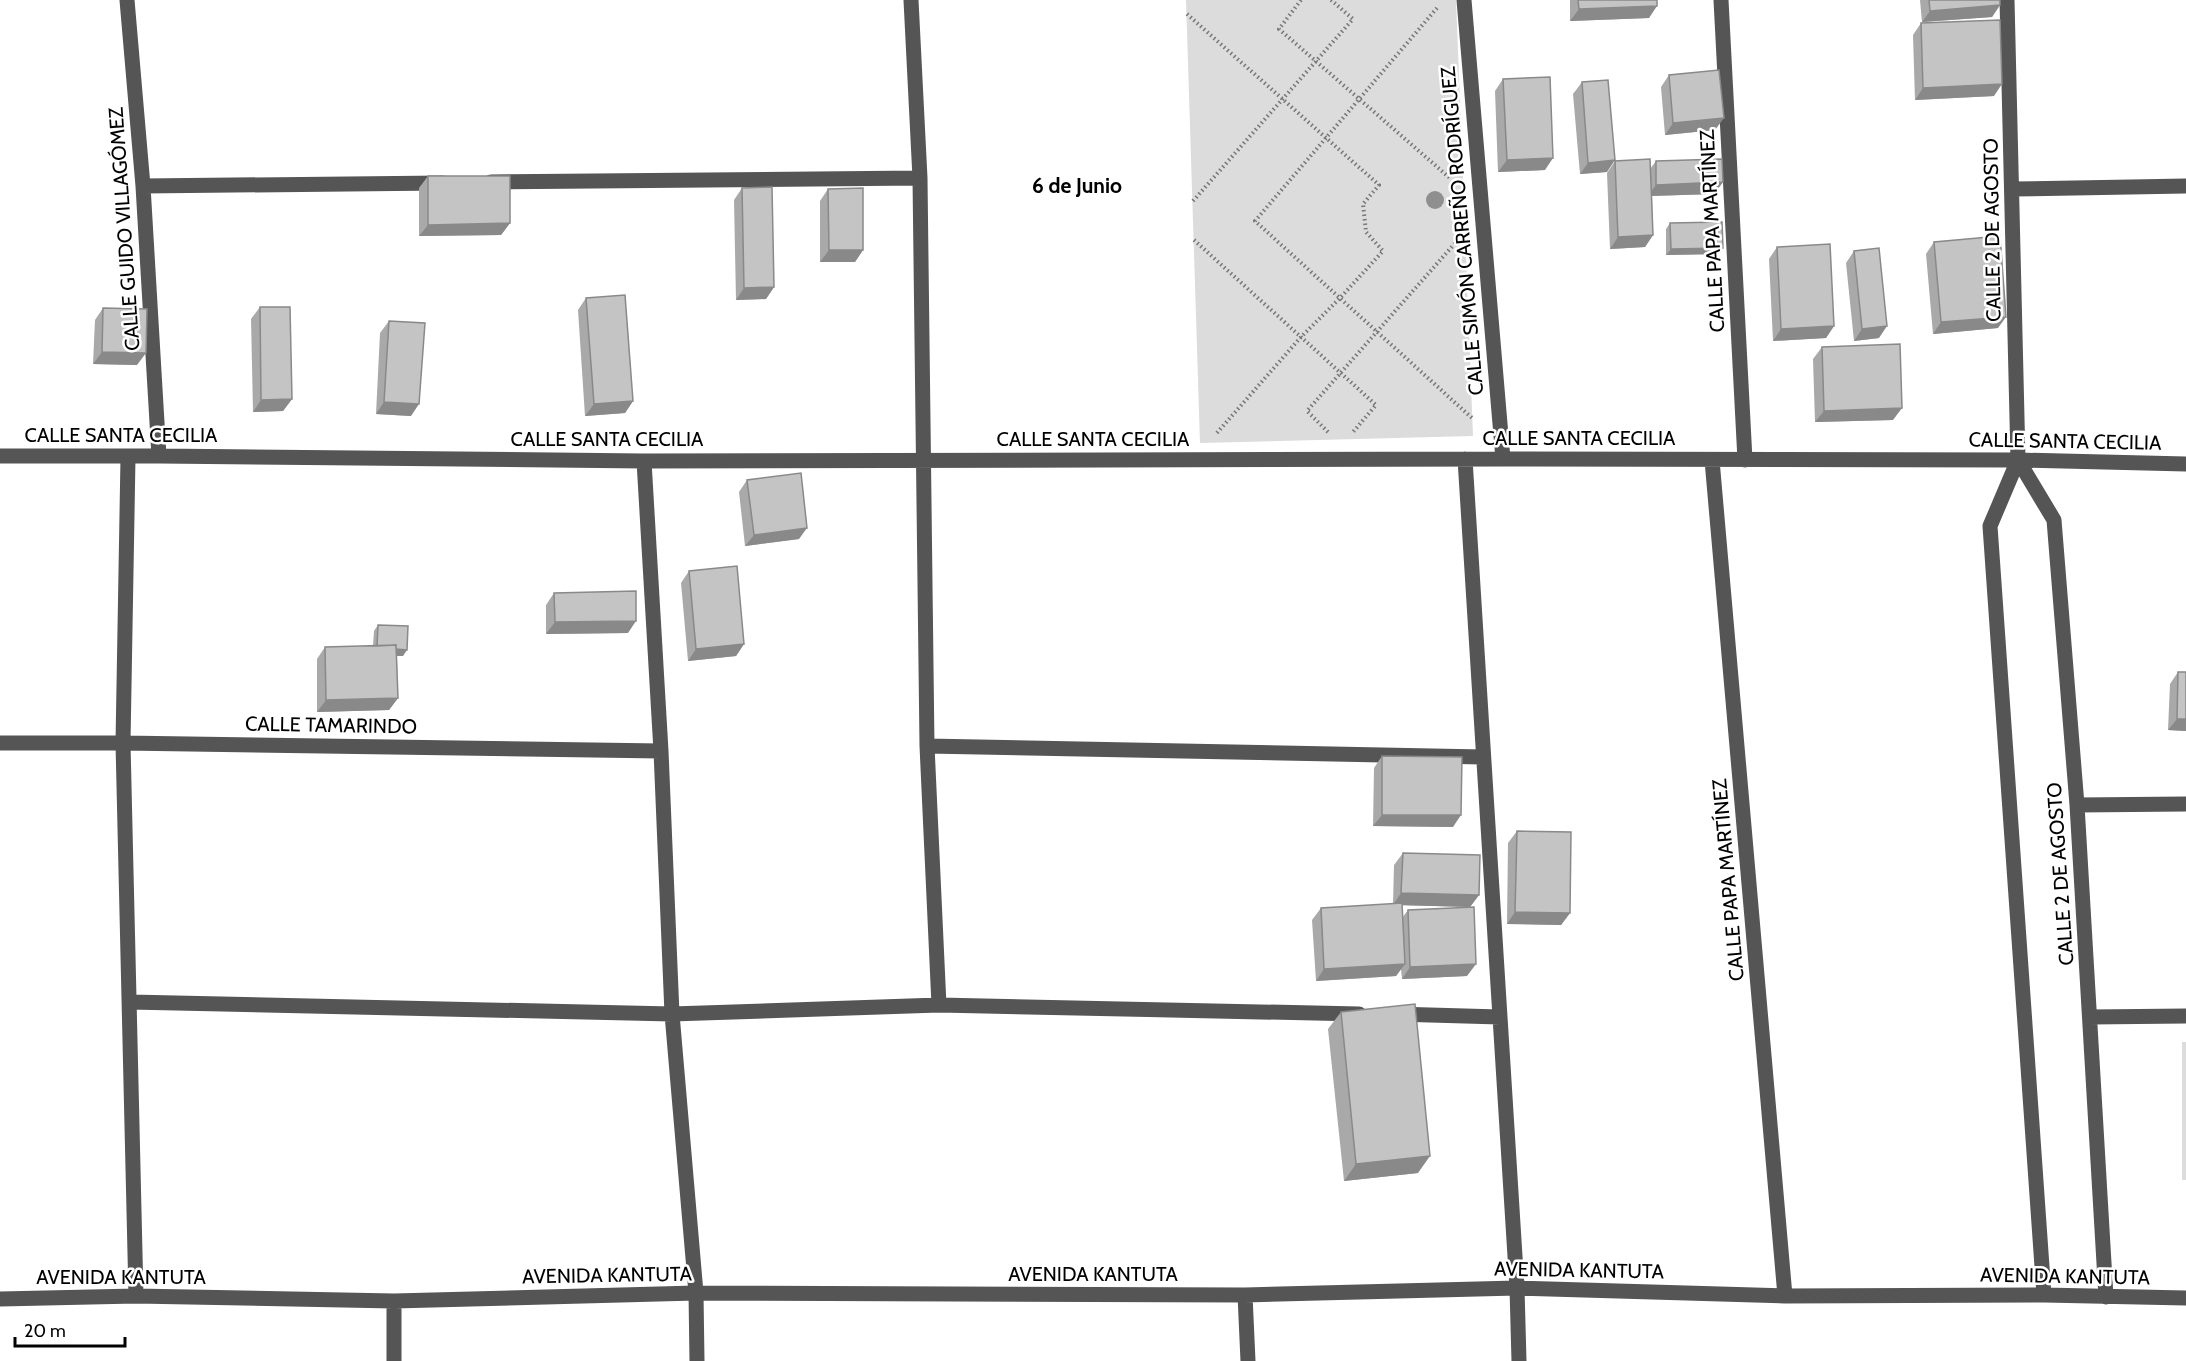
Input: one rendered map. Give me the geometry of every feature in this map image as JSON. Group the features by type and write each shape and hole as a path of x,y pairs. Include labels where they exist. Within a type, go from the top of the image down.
{"street":[{"name":"CALLE GUIDO VILLAGÓMEZ","path":"127,0 143,186 159,456"},
{"path":"911,0 920,178 927,746 939,1005"},
{"name":"CALLE SIMÓN CARREÑO RODRÍGUEZ","path":"1464,0 1503,459"},
{"name":"CALLE PAPA MARTÍNEZ","path":"1721,0 1745,460"},
{"name":"CALLE 2 DE AGOSTO","path":"2007,0 2018,459 1990,526 2044,1295"},
{"path":"478,183 920,178"},
{"path":"143,186 454,183"},
{"path":"2013,189 2186,186"},
{"name":"CALLE SANTA CECILIA","path":"0,456 644,461 2018,459 2186,464"},
{"path":"128,457 123,742 136,1296"},
{"path":"1465,459 1517,1288 1519,1361"},
{"name":"CALLE 2 DE AGOSTO","path":"2018,459 2055,520 2077,804 2106,1297"},
{"name":"CALLE PAPA MARTÍNEZ","path":"1712,460 1785,1296"},
{"path":"644,461 661,751 672,1014 696,1293 697,1361"},
{"name":"CALLE TAMARINDO","path":"0,744 123,742 661,751"},
{"path":"927,746 1483,757"},
{"path":"2077,804 2186,804"},
{"path":"130,1002 672,1014 939,1005 1500,1017"},
{"path":"2090,1017 2186,1016"},
{"name":"AVENIDA KANTUTA","path":"0,1299 136,1296 394,1301 696,1293 1245,1295 1517,1288 1785,1296 2044,1295 2186,1298"},
{"path":"1245,1295 1248,1361"},
{"path":"394,1301 394,1361"}],"path":[{"path":"1301,0 1279,29 1454,182"},
{"path":"1193,201 1353,19 1331,0"},
{"path":"1443,0 1255,222 1473,419"},
{"path":"1187,14 1379,185 1363,204 1366,232 1383,251 1301,337 1216,434"},
{"path":"1194,240 1376,405 1347,439"},
{"path":"1336,440 1307,411 1458,240"}],"shaded area":[{"path":"1186,0 1456,0 1473,436 1200,443"},
{"path":"2182,1042 2186,1042 2186,1180 2182,1180"}],"building":[{"path":"1578,0 1657,0 1657,6 1579,9"},
{"path":"1929,0 2000,0 2000,5 1930,11"},
{"path":"2000,20 2002,84 1923,88 1921,23"},
{"path":"1719,70 1724,118 1673,123 1669,75"},
{"path":"1550,77 1553,158 1507,160 1503,79"},
{"path":"1608,80 1615,160 1588,163 1582,82"},
{"path":"1650,159 1653,235 1618,237 1615,161"},
{"path":"1722,159 1723,182 1656,185 1656,161"},
{"path":"428,176 510,176 510,223 428,225"},
{"path":"772,187 774,287 744,288 742,188"},
{"path":"863,188 863,250 829,250 828,189"},
{"path":"1722,222 1723,248 1671,249 1670,223"},
{"path":"2000,236 2006,317 1941,322 1934,242"},
{"path":"1830,244 1834,326 1781,329 1777,247"},
{"path":"1879,248 1887,326 1862,329 1854,251"},
{"path":"625,295 633,401 594,404 586,298"},
{"path":"260,307 290,307 292,399 261,400"},
{"path":"103,308 147,309 146,353 102,352"},
{"path":"389,321 425,323 419,404 384,402"},
{"path":"1900,344 1902,408 1824,411 1822,347"},
{"path":"801,473 807,528 754,535 747,480"},
{"path":"737,566 744,644 696,649 689,571"},
{"path":"636,591 636,621 555,622 554,593"},
{"path":"378,625 408,626 407,650 396,649 396,645 377,646"},
{"path":"396,645 398,698 326,700 325,647"},
{"path":"2178,672 2186,672 2186,719 2177,719"},
{"path":"1382,756 1462,757 1461,815 1382,815"},
{"path":"1517,831 1571,832 1570,913 1515,912"},
{"path":"1403,853 1480,855 1479,895 1401,893"},
{"path":"1402,903 1405,964 1324,969 1321,908"},
{"path":"1474,907 1476,964 1410,967 1408,910"},
{"path":"1415,1004 1430,1156 1356,1164 1341,1012"}],"district":[{"name":"6 de Junio","path":"1077,186"}]}
